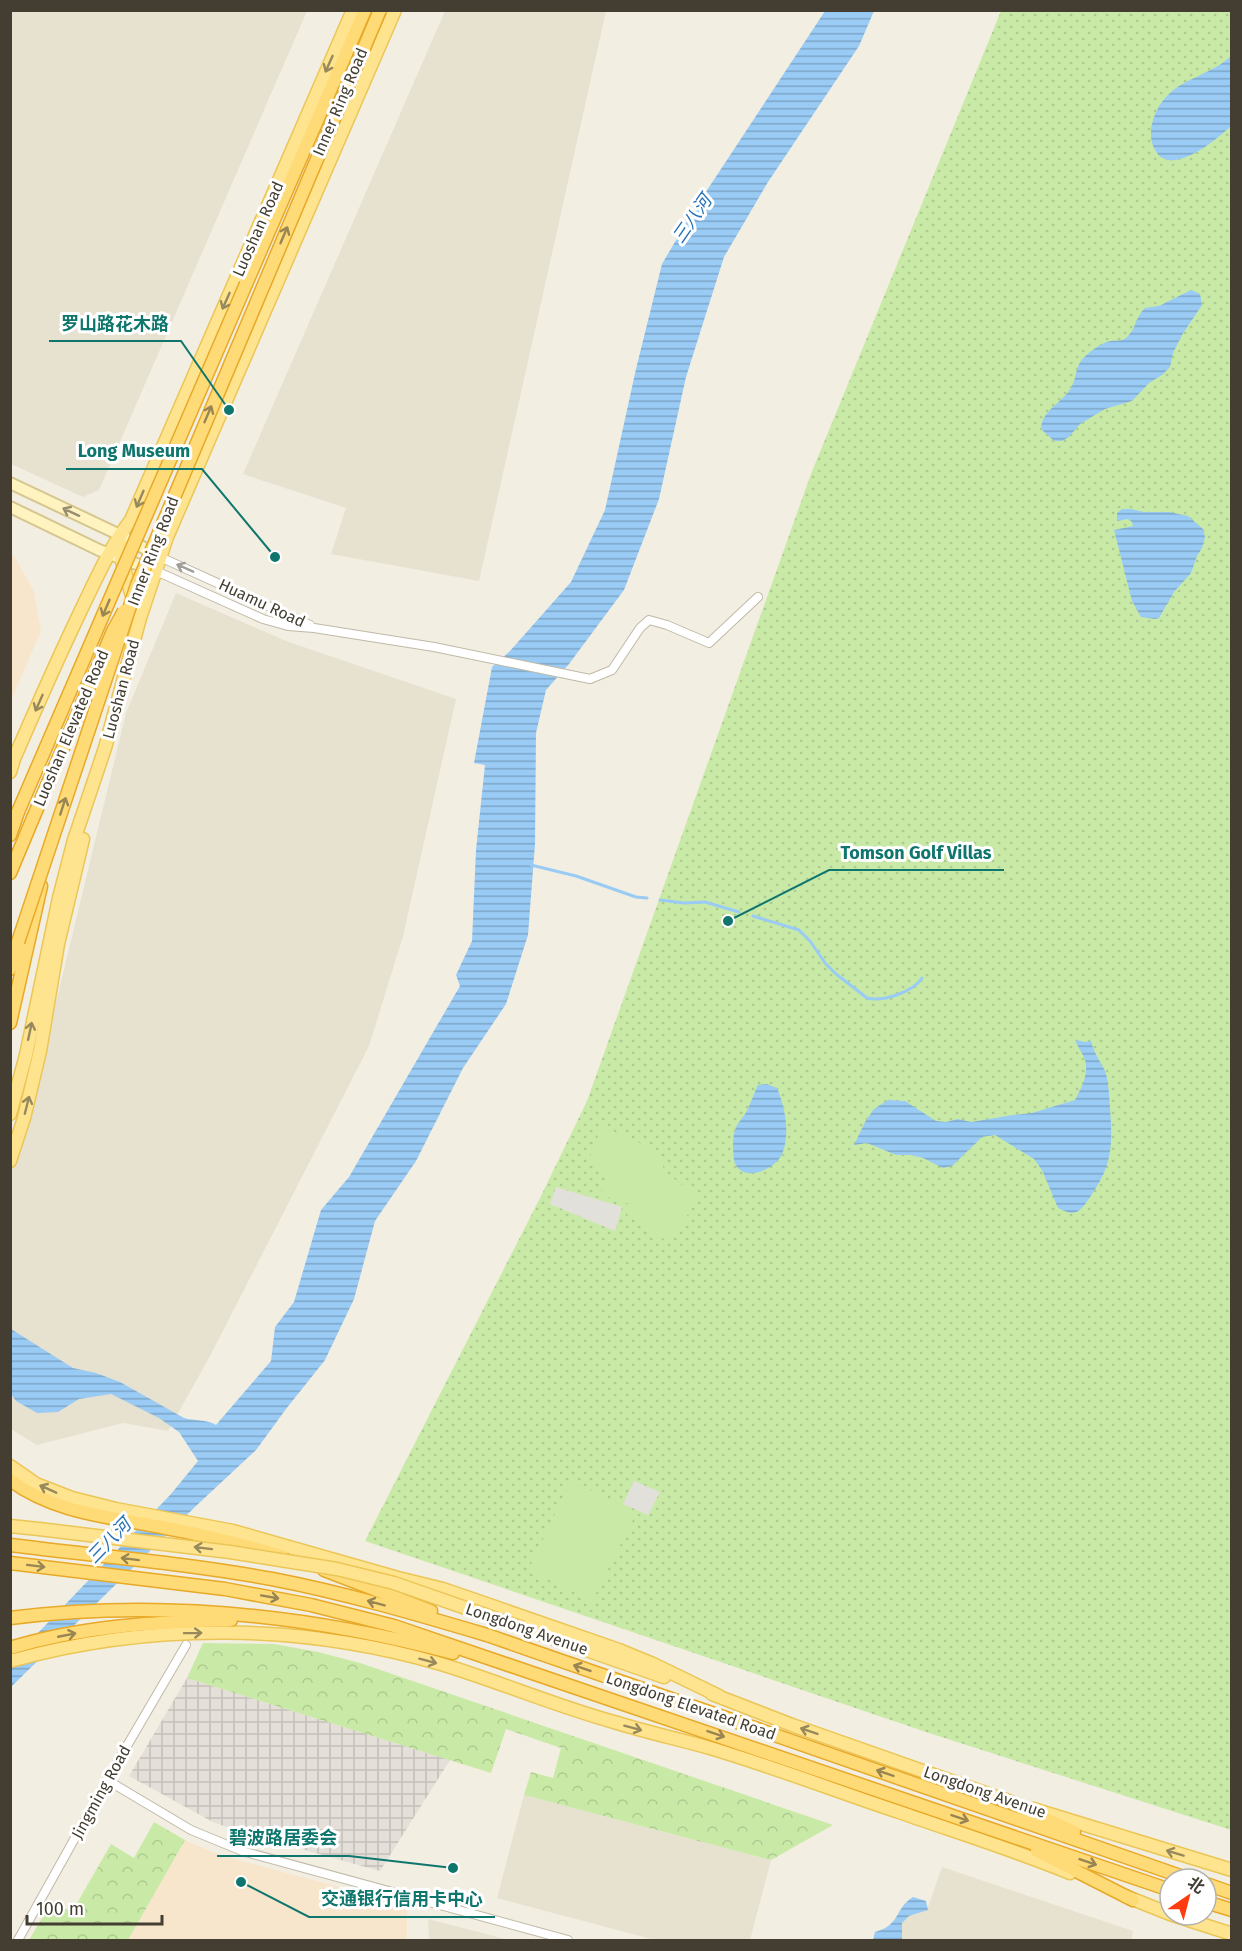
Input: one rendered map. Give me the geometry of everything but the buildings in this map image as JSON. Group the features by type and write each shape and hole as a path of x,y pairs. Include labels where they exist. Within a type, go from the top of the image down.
{"highway":[{"name":"Inner Ring Road","path":"10,826 365,10"},
{"name":"Inner Ring Road","path":"10,969 137,585 380,10"},
{"name":"Luoshan Elevated Road","path":"10,873 113,631 137,585"},
{"name":"Luoshan Elevated Road","path":"10,835 18,812"},
{"path":"10,1023 56,829"},
{"path":"10,1480 45,1500 79,1512 219,1539 275,1554 401,1599 487,1635"},
{"name":"Longdong Elevated Road","path":"10,1545 272,1579 398,1608 487,1635 1158,1868"},
{"name":"Longdong Elevated Road","path":"10,1563 170,1582 270,1597 351,1614 394,1626 1158,1886"},
{"path":"13,1618 140,1610 188,1611 289,1619 403,1639 561,1682"},
{"path":"10,1648 97,1629 141,1624 289,1619"},
{"path":"1003,1799 1141,1862"},
{"path":"993,1829 1134,1900"}],"main road":[{"name":"Luoshan Road","path":"10,772 12,762 62,649 115,555 120,535 131,520 352,10"},
{"name":"Luoshan Road","path":"10,1114 18,1088 59,898 74,840 105,748 140,618 160,557 395,10"},
{"name":"Huamu Road","path":"10,483 120,535 160,557"},
{"name":"Huamu Road","path":"10,507 115,555 156,571"},
{"path":"115,555 140,618"},
{"path":"10,1161 24,1118 40,1051 58,945 92,788"},
{"path":"10,1466 45,1488 89,1503 205,1525 443,1589 620,1650 719,1696"},
{"name":"Longdong Avenue","path":"10,1526 230,1552 337,1569 394,1583 719,1696 792,1725 1003,1799 1232,1870"},
{"path":"10,1661 64,1647 135,1636 190,1633 285,1635 339,1641 411,1656 592,1716 711,1748 985,1841 1158,1909"},
{"path":"1211,1927 1232,1934"}],"street":[{"name":"Huamu Road","path":"160,557 314,627"},
{"name":"Huamu Road","path":"156,571 263,619 288,626 314,627"},
{"path":"314,627 484,656 590,679 612,670 640,628 649,620 709,643 758,597"},
{"name":"Jingming Road","path":"18,1941 121,1755 186,1645"},
{"path":"107,1780 191,1830 242,1851 568,1941"}],"shaded area":[{"path":"11,10 307,11 99,490 83,497 11,464"},
{"path":"445,11 606,11 479,581 331,554 346,508 243,474"},
{"path":"11,554 15,557 34,592 41,631 11,700"},
{"path":"176,593 286,641 456,699 403,936 369,1046 210,1356 168,1431 123,1423 37,1445 11,1429 10,1175 21,1147 126,713"},
{"path":"556,1187 622,1207 615,1231 550,1204"},
{"path":"634,1481 660,1492 648,1515 623,1504"},
{"path":"187,1678 450,1760 380,1871 241,1832 213,1822 129,1776"},
{"path":"524,1795 771,1860 750,1940 655,1940 497,1898"},
{"path":"185,1840 234,1859 407,1905 407,1940 128,1940"},
{"path":"942,1867 1133,1931 1131,1940 902,1940 902,1923 909,1916 928,1907"},
{"path":"428,1919 509,1940 429,1940"}],"green space":[{"path":"1001,11 1231,11 1231,1830 929,1733 365,1541 587,1101 811,474"},
{"path":"602,1126 653,1149 666,1172 698,1198 670,1243 627,1215 630,1204 601,1195 608,1171 587,1164"},
{"path":"571,1481 637,1512 592,1601 528,1570"},
{"path":"203,1643 274,1644 360,1663 833,1825 771,1860 524,1795 531,1772 553,1778 561,1748 506,1729 491,1773 187,1678"},
{"path":"154,1822 185,1840 128,1940 29,1940 52,1901 72,1912 111,1844 134,1858"}],"water":[{"name":"三八河","path":"825,11 874,11 859,46 768,182 724,257 686,377 659,499 624,590 569,664 546,690 536,733 535,844 528,935 506,1004 463,1068 416,1161 375,1221 354,1299 325,1360 256,1450 11,1687 11,1657 38,1633 171,1494 198,1461 179,1432 159,1418 111,1394 79,1399 58,1412 37,1413 16,1401 11,1394 11,1329 73,1368 120,1382 184,1418 216,1425 271,1361 275,1327 294,1302 321,1210 349,1177 460,986 456,975 472,941 476,850 485,765 474,763 492,667 510,651 571,582 605,510 662,264 692,213"},
{"path":"1231,56 1231,126 1210,143 1184,158 1168,160 1161,157 1153,146 1151,138 1152,122 1159,107 1176,88 1216,67"},
{"path":"1191,290 1200,294 1202,305 1182,335 1173,353 1170,367 1162,375 1149,383 1132,401 1105,409 1080,424 1069,437 1062,441 1054,441 1041,429 1048,412 1071,388 1079,365 1085,357 1103,344 1126,338 1145,308 1159,306"},
{"path":"1122,509 1169,512 1188,516 1203,529 1205,537 1202,548 1191,573 1174,592 1159,618 1141,617 1132,601 1114,530 1133,526 1128,519 1117,521 1117,513"},
{"path":"1075,1040 1091,1041 1105,1071 1109,1089 1111,1135 1109,1157 1102,1177 1079,1211 1072,1213 1058,1208 1042,1170 1034,1159 995,1135 982,1137 952,1166 943,1168 923,1158 896,1155 867,1143 854,1145 874,1109 888,1100 905,1101 936,1121 946,1122 958,1119 971,1122 1032,1113 1075,1100 1083,1085 1086,1063"},
{"path":"767,1084 777,1088 782,1103 786,1120 785,1144 780,1158 775,1163 763,1171 749,1173 742,1171 735,1163 734,1135 758,1085"},
{"path":"913,1897 926,1901 928,1910 909,1916 902,1923 902,1940 873,1940 875,1932 889,1925"}],"waterway":[{"path":"531,865 576,876 636,897 647,898"},
{"path":"660,900 684,903 705,902 739,912"},
{"path":"753,916 799,930 810,941 825,963 867,998 881,999 897,995 912,988 922,978"}],"place":[{"name":"罗山路花木路","path":"229,410"},
{"name":"Long Museum","path":"275,557"},
{"name":"Tomson Golf Villas","path":"728,921"},
{"name":"碧波路居委会","path":"453,1868"},
{"name":"交通银行信用卡中心","path":"241,1882"}]}
